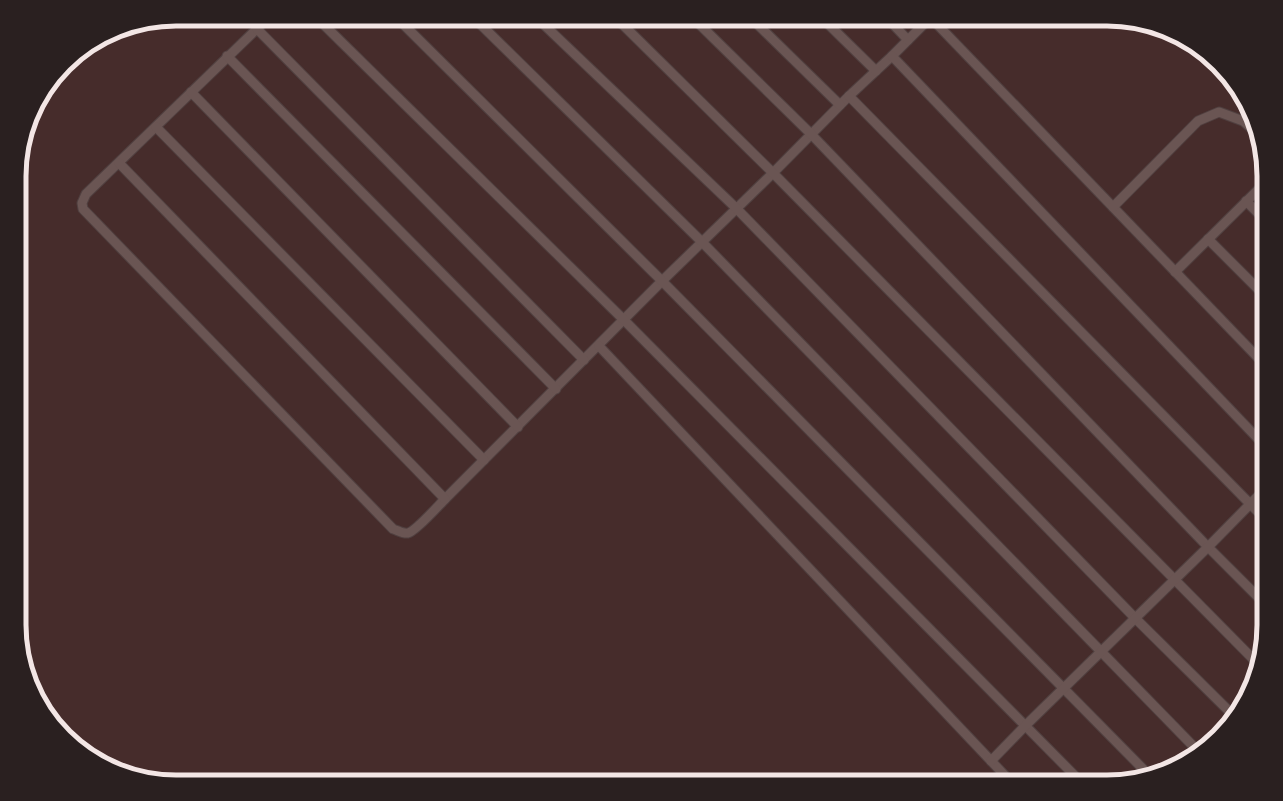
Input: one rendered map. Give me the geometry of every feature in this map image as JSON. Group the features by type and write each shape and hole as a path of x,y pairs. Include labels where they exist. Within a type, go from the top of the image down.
{"lane":[{"path":"260,26 86,194 82,203 83,209 393,529 408,533 417,527 445,500 662,281 840,105 923,26"},
{"path":"325,26 624,320 1074,775"},
{"path":"405,26 662,281 1144,770"},
{"path":"482,26 702,242 1194,747"},
{"path":"545,26 736,208 1135,618 1229,711"},
{"path":"624,26 773,172 1253,659"},
{"path":"701,26 812,134 1208,547 1257,596"},
{"path":"759,26 840,105"},
{"path":"830,26 876,71"},
{"path":"895,26 908,40"},
{"path":"938,26 1257,357"},
{"path":"257,29 584,360"},
{"path":"227,56 556,389"},
{"path":"892,56 1257,438"},
{"path":"191,92 518,427"},
{"path":"850,96 1257,511"},
{"path":"1113,207 1198,121 1219,112 1243,121 1248,125"},
{"path":"156,126 484,460"},
{"path":"119,163 445,500"},
{"path":"1175,272 1257,191"},
{"path":"1246,201 1257,212"},
{"path":"1208,239 1257,288"},
{"path":"599,346 1004,775"},
{"path":"992,762 1100,652 1257,497"}],"shaded area":[{"path":"166,26 1117,26 1146,31 1165,37 1190,51 1206,63 1220,77 1237,101 1246,118 1252,137 1257,166 1257,635 1252,664 1246,683 1232,708 1220,724 1206,738 1182,755 1165,764 1146,770 1117,775 166,775 137,770 118,764 93,750 77,738 63,724 51,708 37,683 27,645 27,156 31,137 41,110 63,77 77,63 93,51 118,37 137,31"}]}
